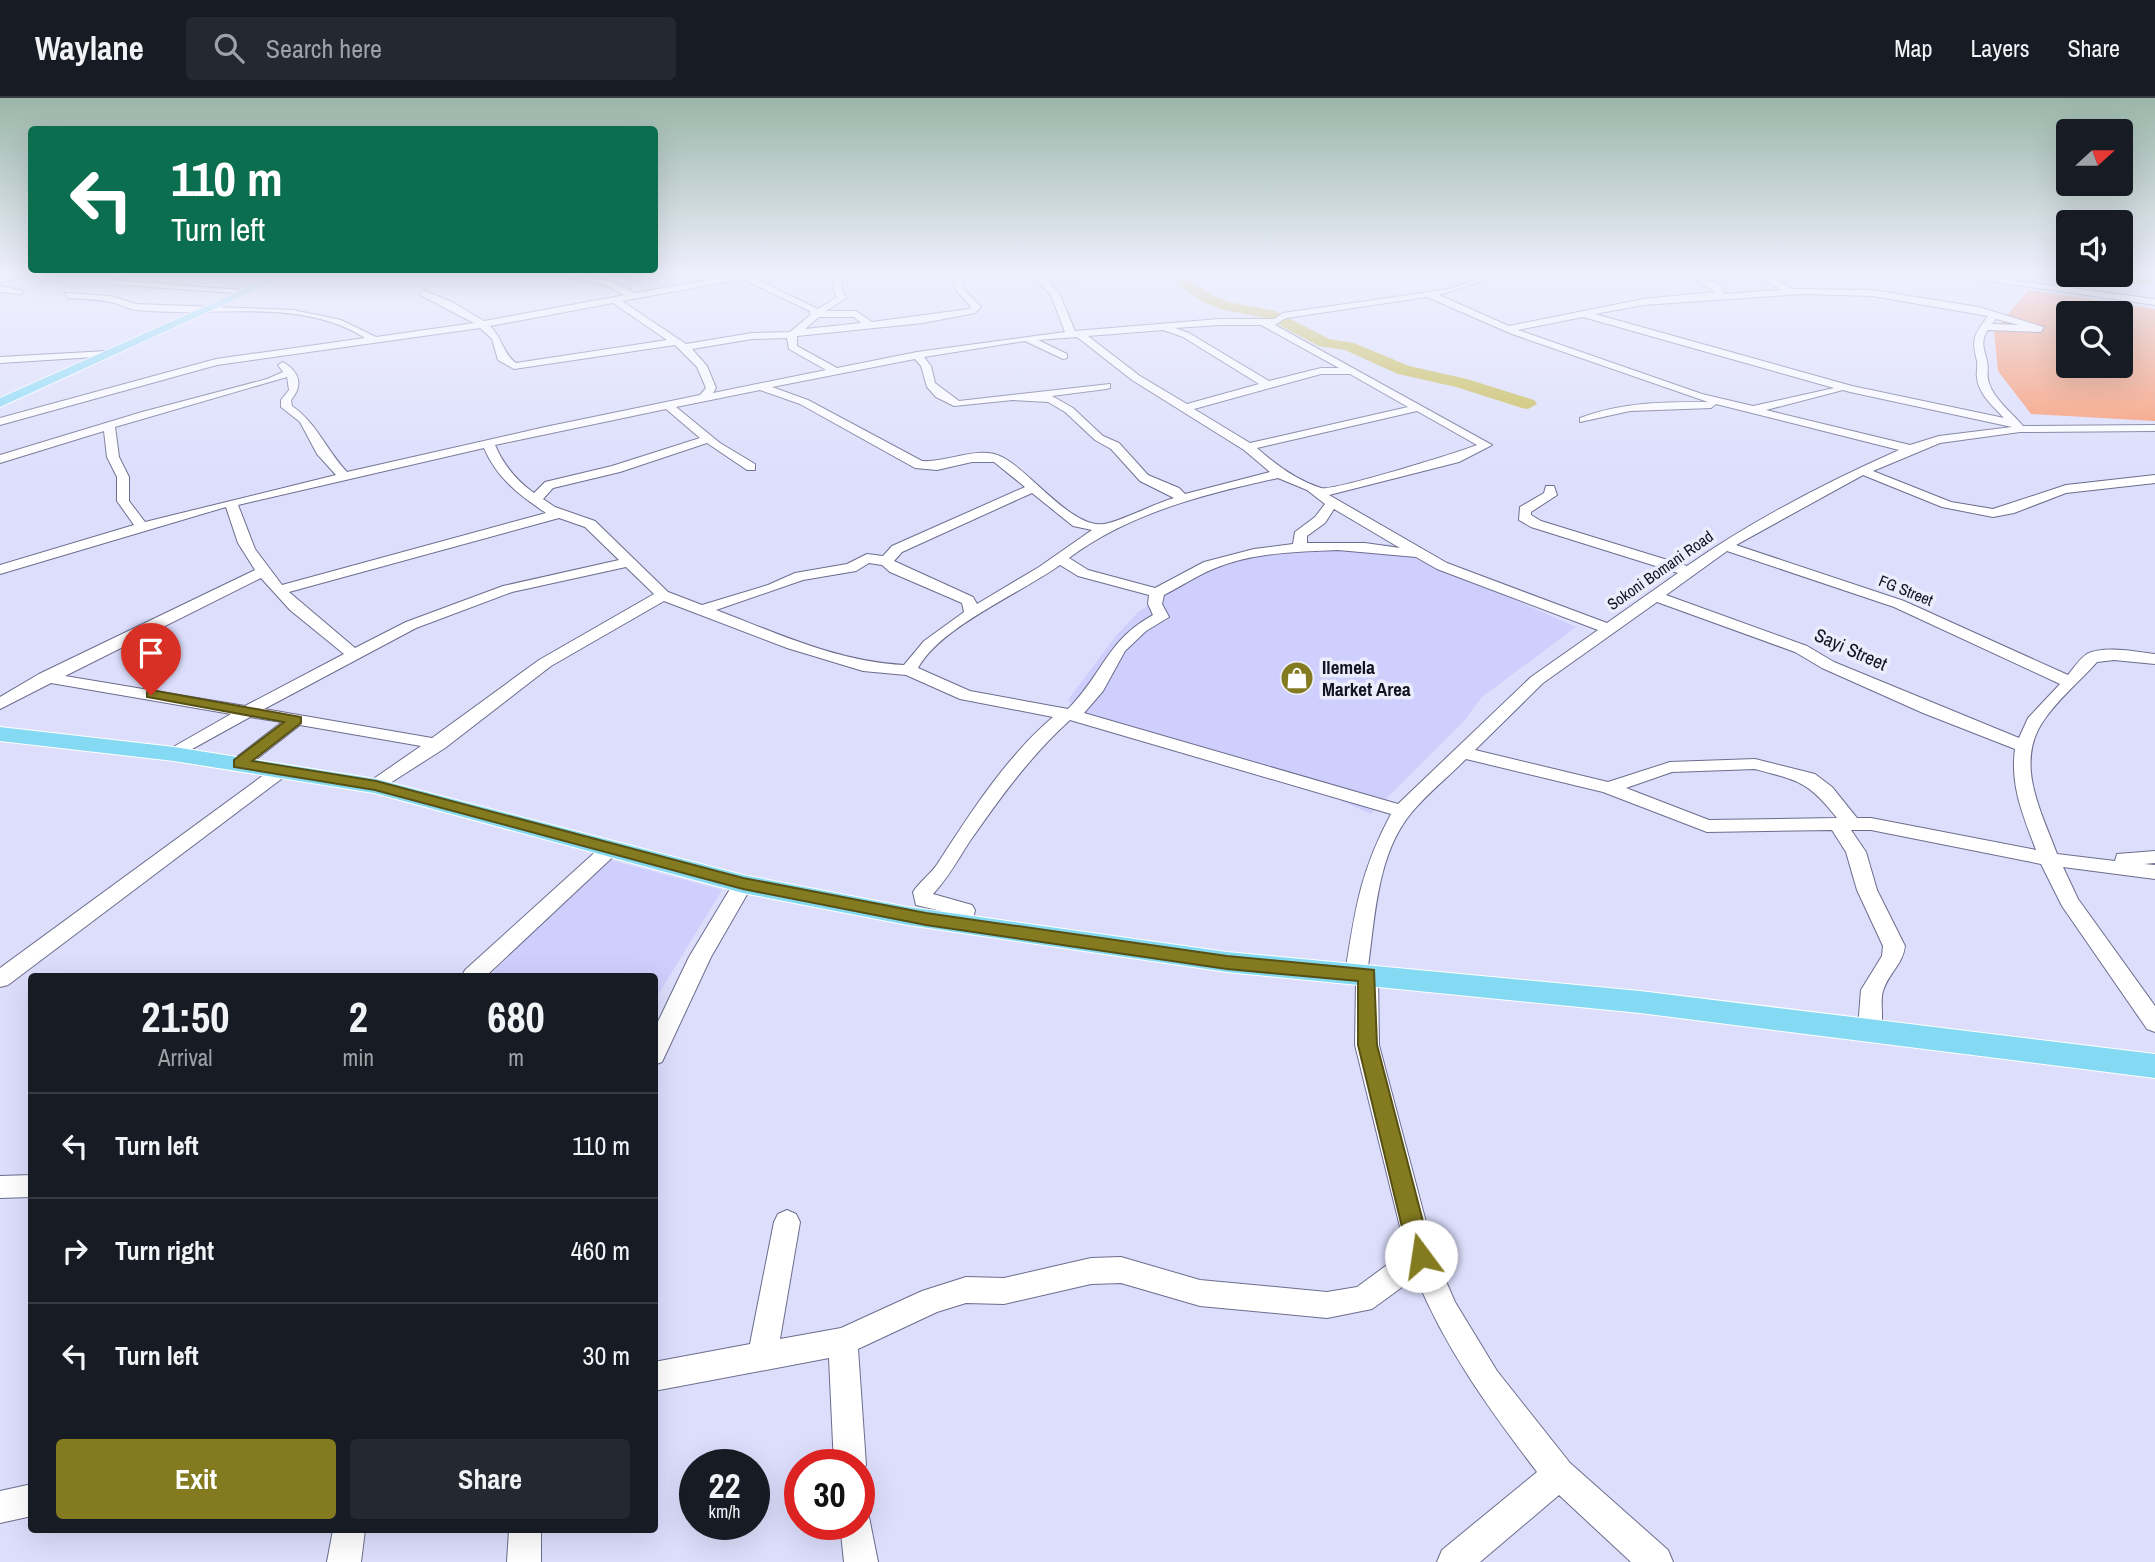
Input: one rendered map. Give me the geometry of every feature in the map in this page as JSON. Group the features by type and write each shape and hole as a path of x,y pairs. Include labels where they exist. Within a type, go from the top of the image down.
{"main road":[{"path":"0,403 132,342"},
{"path":"0,734 174,754 376,786 743,884 964,925 1227,962 1870,1029 2155,1066"}],"street":[{"path":"0,422 216,362 357,342"},
{"path":"497,342 502,358 514,366 656,343 682,345 703,342"},
{"path":"678,342 698,360 710,384 710,393 703,399"},
{"path":"792,342 792,347 796,351 836,372"},
{"path":"949,342 955,347"},
{"path":"0,570 141,525 344,476 759,387 955,347 992,342"},
{"path":"1035,342 1063,356"},
{"path":"1088,342 1136,378 1248,447 1279,474 1327,498 1428,558 1452,570 1509,589 1607,628"},
{"path":"1198,342 1268,385"},
{"path":"1300,342 1486,445 1455,459 1327,498"},
{"path":"1547,342 1733,405 1910,449"},
{"path":"1679,342 1833,387 2018,426"},
{"path":"1978,342 1977,349 1983,363 1982,379 1987,393 2018,426"},
{"path":"0,359 107,354"},
{"path":"273,354 292,376 294,390 286,400 287,407 305,420 323,454 344,476"},
{"path":"917,355 926,366 925,377 931,387 955,404 1106,386"},
{"path":"1186,408 1321,370 1355,372"},
{"path":"806,403 809,388 820,375"},
{"path":"0,459 292,376"},
{"path":"759,387 806,403 919,465 937,466 972,458 997,459 1078,523 1089,537"},
{"path":"1753,410 1833,387"},
{"path":"1030,396 1050,399 1059,404 1099,438 1115,446 1144,478 1175,491 1182,498"},
{"path":"1584,420 1607,411 1635,408 1733,405"},
{"path":"670,407 709,439 751,467"},
{"path":"1248,447 1417,408"},
{"name":"Sokoni Bomani Road","path":"1656,1562 1559,1474 1486,1381 1444,1311 1421,1256 1367,1045 1362,974 1369,888 1380,853 1402,811 1516,698 1607,628 1658,597 1725,546 1840,481 1866,472 1910,449 1969,434 2018,426 2155,428"},
{"path":"109,427 113,457 123,477 123,501 141,525"},
{"path":"536,498 550,485 625,467 709,439"},
{"path":"488,443 506,476 522,490 558,514 590,524 663,595 793,645 869,668 909,670 966,695 1069,714 1402,811"},
{"path":"1866,472 1918,494 1989,513 2018,509 2051,492 2077,486 2155,479"},
{"path":"909,670 918,654 971,615 1060,559 1089,537 1182,498 1279,474"},
{"path":"886,561 897,549 1034,488"},
{"path":"1550,489 1551,495 1525,510 1524,517 1536,524 1690,572"},
{"path":"1300,550 1300,535 1320,520 1327,498"},
{"path":"231,503 242,537 264,571 309,620 353,654"},
{"path":"281,590 558,514"},
{"path":"1078,523 1105,529"},
{"name":"FG Street","path":"1725,546 1899,604 2069,682"},
{"path":"1060,559 1083,573 1157,593 1209,565 1263,553 1389,548 1428,558"},
{"path":"704,609 773,588 800,576 851,568 867,558 886,561 895,569 968,600 972,607 971,615"},
{"path":"174,754 248,711 411,625 485,595 629,562"},
{"path":"0,704 46,677 184,607 264,571"},
{"path":"964,925 965,910 929,903 923,900 923,892 944,870 961,839 1041,736 1095,691 1118,649 1141,628 1161,617 1155,604 1157,593"},
{"path":"376,786 439,744 530,673 663,595"},
{"name":"Sayi Street","path":"1658,597 1801,649 1828,665 1929,709 2024,746"},
{"path":"2155,660 2097,656 2069,682 2034,722 2024,746 2021,772 2025,794 2049,859 2069,901 2155,1023"},
{"path":"46,677 439,744"},
{"path":"239,764 296,720"},
{"path":"1463,753 1609,788 1707,826 1843,823 1956,838 2049,859 2155,872"},
{"path":"1609,788 1670,767 1755,764 1809,778 1825,791 1856,852 1867,890 1894,946 1893,956 1872,990 1870,1029"},
{"path":"0,979 282,770"},
{"path":"476,973 611,849"},
{"path":"2088,863 2155,857"},
{"path":"658,1047 700,957 743,884"},
{"path":"0,1187 28,1186"},
{"path":"763,1357 787,1222"},
{"path":"658,1376 843,1341 948,1294 966,1290 1022,1288 1091,1271 1121,1270 1200,1293 1258,1301 1327,1304 1362,1300 1385,1286 1421,1256"},
{"path":"843,1341 849,1449"},
{"path":"1454,1562 1559,1474"},
{"path":"0,1507 28,1501"},
{"path":"344,1562 349,1533"},
{"path":"524,1562 525,1533"},
{"path":"858,1540 861,1562"}],"shaded area":[{"path":"1995,342 2056,342 2056,378 2133,378 2133,342 2155,342 2155,421 2031,414 1998,371"},
{"name":"Ilemela Market Area","path":"1389,544 1576,627 1482,697 1464,721 1371,814 1283,775 1208,761 1086,715 1068,700 1115,637 1138,612 1206,570 1269,548"},
{"path":"603,858 722,890 658,995 658,973 493,973"}],"waterway":[{"path":"1323,342 1348,346 1404,370 1461,383 1528,404"}],"place":[{"name":"Ilemela Market Area","path":"1297,678"}],"route":[{"path":"151,695 296,720 239,764 376,786 743,884 926,919 1227,962 1367,975 1367,1045 1421,1256"}]}
